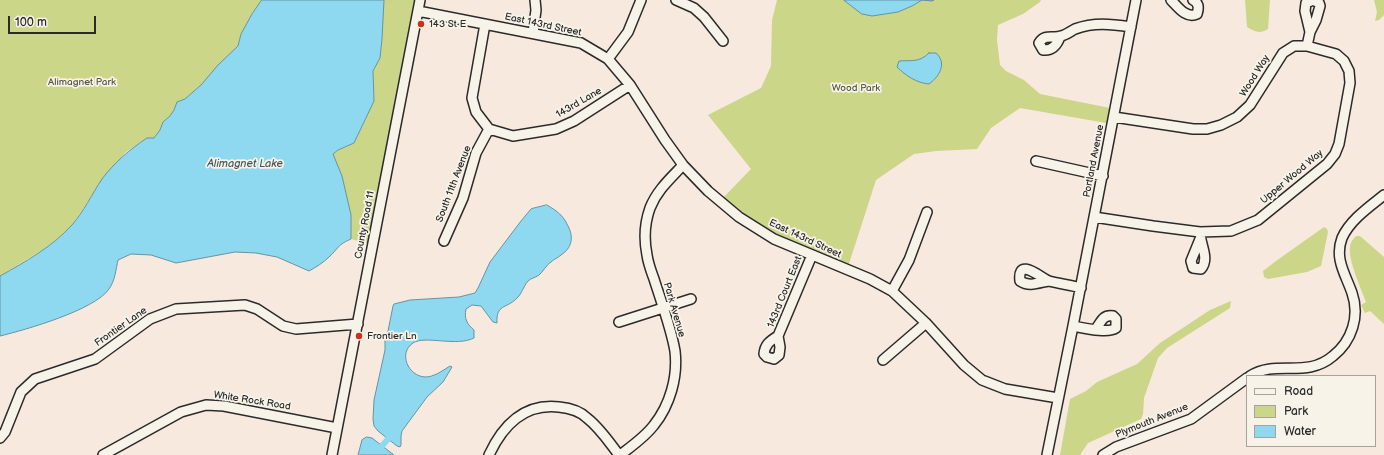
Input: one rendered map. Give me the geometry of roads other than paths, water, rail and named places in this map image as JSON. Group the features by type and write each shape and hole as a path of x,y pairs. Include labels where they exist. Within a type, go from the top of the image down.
{"street":[{"name":"County Road 11","path":"332,455 420,0"},
{"path":"533,33 536,10 535,0"},
{"path":"608,59 628,32 641,0"},
{"path":"676,0 694,8 704,17 723,41"},
{"name":"Portland Avenue","path":"1047,455 1103,176 1136,0"},
{"path":"1171,0 1187,15 1192,16 1196,14 1199,7 1198,3 1194,0"},
{"name":"East 143rd Street","path":"418,11 581,43 608,59 630,85 683,165 708,191 739,217 774,238 870,279 892,291 926,323 964,365 982,380 1004,389 1058,398"},
{"path":"1060,37 1089,25 1107,23 1131,27"},
{"path":"485,24 472,98 476,112 490,129"},
{"path":"1307,46 1310,32"},
{"name":"Wood Way","path":"1114,118 1193,129 1207,129 1221,125 1237,117 1250,105 1283,53 1294,46 1307,46"},
{"name":"Upper Wood Way","path":"1094,217 1200,236 1231,231 1258,220 1327,164 1335,154 1339,144 1350,83 1349,71 1344,61 1336,54 1307,46"},
{"name":"143rd Lane","path":"490,129 513,136 556,129 574,121 630,85"},
{"name":"South 11th Avenue","path":"444,241 462,198 476,153 490,129"},
{"path":"1036,161 1103,176"},
{"name":"Park Avenue","path":"619,455 642,438 654,426 665,409 671,392 675,371 675,352 647,256 646,225 650,208 658,192 683,165"},
{"path":"1252,375 1267,369 1307,368 1316,366 1333,357 1346,343 1353,328 1355,309 1352,293 1339,256 1341,244 1347,230 1361,213 1384,195"},
{"path":"892,291 909,260 928,212"},
{"name":"143rd Court East","path":"778,336 812,255"},
{"path":"1048,281 1081,288"},
{"path":"619,322 691,299"},
{"name":"Frontier Lane","path":"0,438 5,432 21,392 35,379 95,359 150,319 176,309 245,305 258,309 283,326 296,330 358,324"},
{"path":"883,360 926,323"},
{"path":"1073,326 1096,329"},
{"name":"Plymouth Avenue","path":"1103,455 1116,447 1191,418 1246,379"},
{"name":"White Rock Road","path":"109,453 182,412 206,405 224,406 337,428"},
{"path":"489,455 496,439 512,422 528,411 548,406 568,408 586,416 597,426 619,455"}],"water":[{"name":"Alimagnet Lake","path":"262,0 384,0 380,58 373,71 374,101 354,143 338,150 333,154 342,176 351,215 351,239 346,241 324,261 309,271 277,257 256,253 235,252 176,263 151,255 131,254 118,260 111,286 101,297 90,304 59,318 0,336 0,276 47,247 72,225 102,179 112,167 147,138 154,138 160,130 163,122 174,110 177,102 185,99 201,85 218,65 238,46 241,34"},
{"path":"844,0 922,0 898,12 872,16 862,14"},
{"path":"929,53 936,53 942,65 939,73 929,84 912,78 897,67 899,61 918,60"},
{"path":"547,205 554,209 566,222 571,234 570,246 565,252 549,263 539,275 530,279 516,299 500,310 497,317 497,323 493,322 481,306 472,305 466,309 465,316 468,323 474,330 474,338 459,341 425,340 413,343 409,347 406,352 407,363 414,373 419,376 432,376 450,366 452,367 443,382 427,397 402,431 401,445 400,447 397,446 378,431 374,426 373,419 374,400 385,350 385,336 388,331 394,304 410,300 459,297 475,293 490,262 521,221 531,209"},
{"path":"367,437 372,438 394,455 358,455 362,440"}],"waterway":[{"path":"382,446 388,439"}],"place":[{"name":"143 St E","path":"421,24"},
{"name":"Frontier Ln","path":"359,336"}],"park label":[{"name":"Alimagnet Park","path":"82,82"},
{"name":"Wood Park","path":"856,88"}]}
